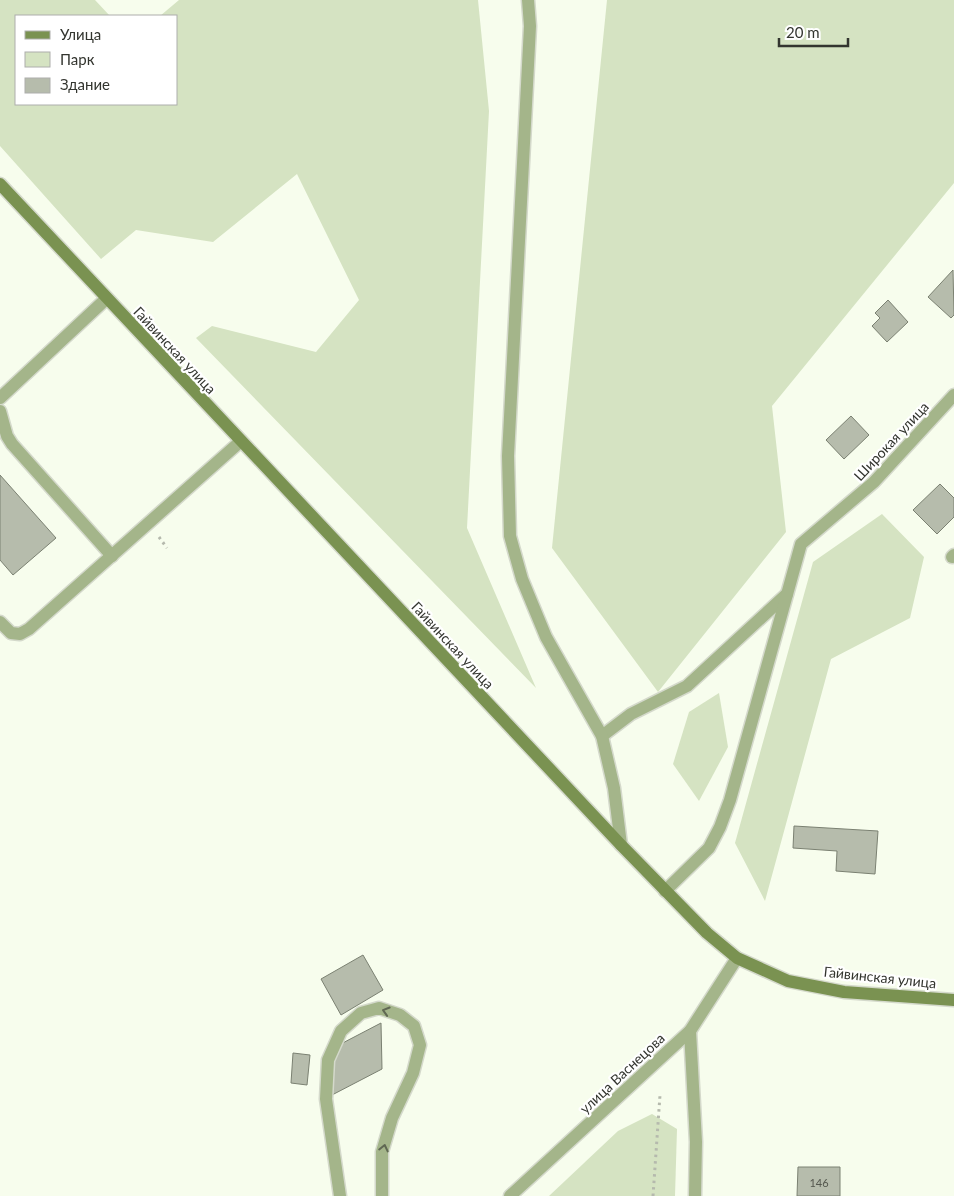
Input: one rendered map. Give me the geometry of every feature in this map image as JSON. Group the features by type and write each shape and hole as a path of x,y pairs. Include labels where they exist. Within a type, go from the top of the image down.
{"main road":[{"name":"Гайвинская улица","path":"0,184 621,845 708,933 737,958 788,981 839,991 954,1000"}],"street":[{"path":"528,0 530,26 508,456 510,536 522,579 546,637 602,736 614,788 621,845"},
{"path":"0,398 106,298"},
{"name":"Широкая улица","path":"787,594 801,544 874,482 954,395"},
{"path":"0,411 7,436 12,444 112,556"},
{"path":"0,622 11,633 20,634 29,629 240,441"},
{"path":"602,736 631,714 687,686 787,594"},
{"path":"665,891 709,848 720,826 730,800 787,594"},
{"name":"улица Васнецова","path":"510,1196 690,1031 737,958"},
{"path":"340,1196 326,1099 328,1060 341,1032 362,1013 379,1008 400,1015 414,1026 420,1045 413,1073 392,1118 382,1152 382,1196"},
{"path":"690,1031 696,1142 695,1196"}],"path":[{"path":"155,532 167,548"},
{"path":"653,1196 660,1095"}],"green space":[{"path":"0,0 95,0 109,15 15,15 15,105 178,105 178,15 161,15 179,0 478,0 489,111 467,528 536,688 196,338 212,326 316,352 359,300 297,174 213,242 136,230 101,259 0,146"},
{"path":"607,0 954,0 954,183 772,406 786,532 658,692 552,548"},
{"path":"882,514 924,557 910,618 831,659 765,901 735,843 813,562"},
{"path":"719,693 728,747 699,801 673,764 689,712"},
{"path":"652,1114 677,1129 675,1196 549,1196 618,1131"}],"building":[{"path":"953,270 954,315 951,318 928,297"},
{"path":"888,300 908,322 887,342 872,326 880,318 875,313"},
{"path":"851,416 869,435 844,459 826,440"},
{"path":"0,475 56,538 13,575 0,560"},
{"path":"940,484 954,498 954,517 937,534 913,510"},
{"path":"794,826 878,831 875,874 836,871 837,851 793,848"},
{"path":"363,955 383,990 341,1015 321,979"},
{"path":"381,1023 382,1069 332,1095 335,1047"},
{"path":"293,1053 310,1055 307,1085 291,1083"},
{"path":"798,1167 840,1167 840,1196 797,1196"}]}
